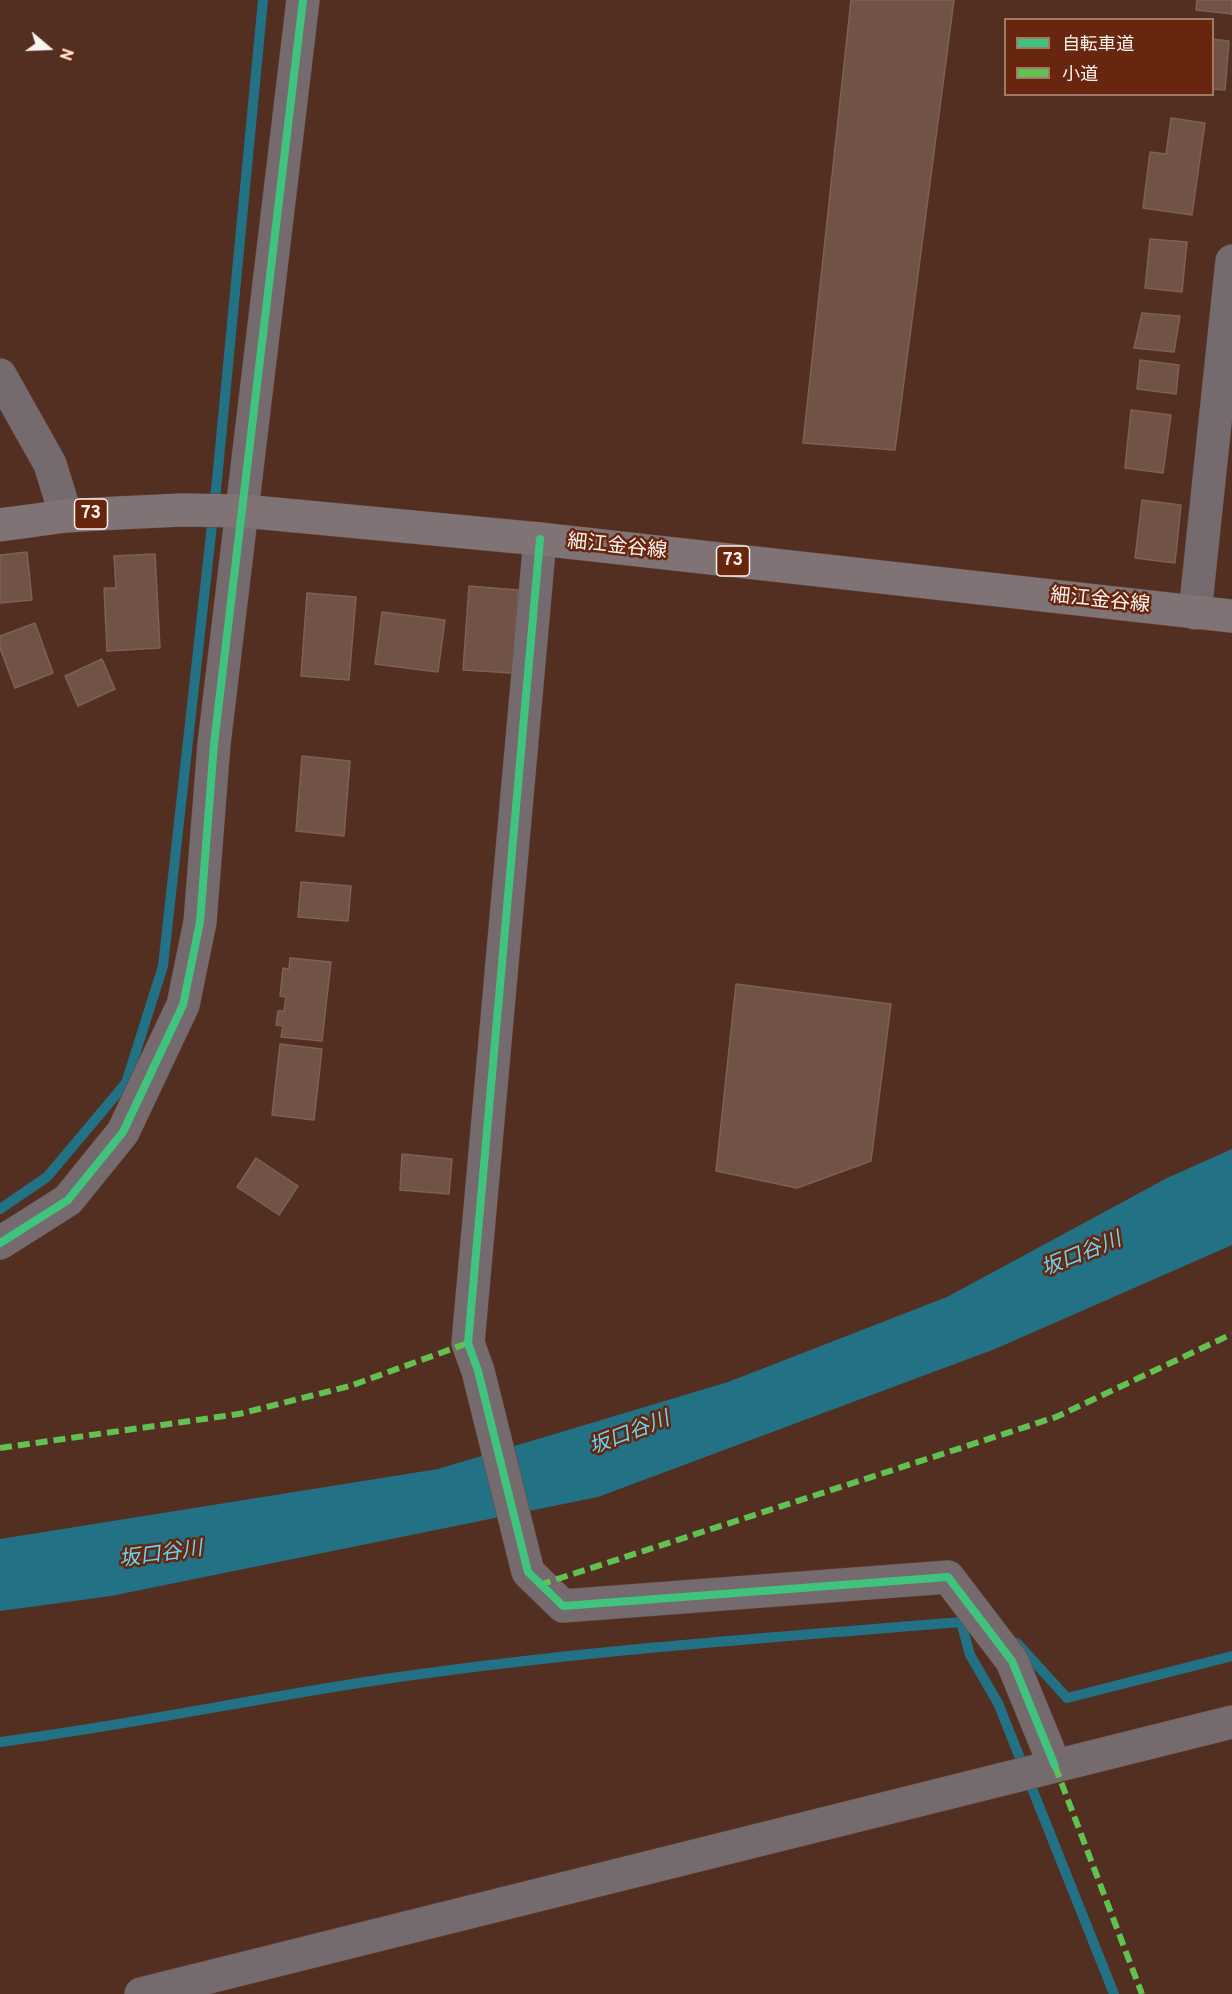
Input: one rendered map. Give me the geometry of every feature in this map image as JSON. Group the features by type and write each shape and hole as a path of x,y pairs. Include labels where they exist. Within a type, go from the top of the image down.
{"main road":[{"name":"細江金谷線","path":"0,525 66,516 182,510 238,510 540,539 1232,616"}],"street":[{"path":"0,1243 68,1200 123,1132 183,1005 200,922 214,744 238,510 303,0"},
{"path":"1195,613 1232,261"},
{"path":"0,375 50,464 66,516"},
{"path":"540,539 468,1343 478,1371 528,1572 563,1606 948,1577 1012,1660 1051,1766"},
{"path":"141,1994 1232,1722"}],"water":[{"name":"坂口谷川","path":"1232,1149 1232,1245 995,1349 598,1497 111,1596 0,1611 0,1539 438,1469 728,1382 947,1297 1167,1178"}],"building":[{"path":"851,0 954,0 895,450 803,443"},
{"path":"1197,0 1232,0 1232,14 1196,10"},
{"path":"1214,39 1229,41 1225,90 1214,89"},
{"path":"1171,118 1205,123 1192,215 1143,208 1150,152 1166,154"},
{"path":"1150,239 1187,242 1182,292 1145,288"},
{"path":"1142,313 1180,316 1174,352 1134,348"},
{"path":"1140,360 1179,365 1176,394 1137,389"},
{"path":"1131,410 1171,415 1163,473 1125,468"},
{"path":"1142,500 1181,505 1175,563 1135,558"},
{"path":"27,552 32,600 0,603 0,555"},
{"path":"155,554 160,648 107,651 104,588 116,588 114,556"},
{"path":"469,586 518,590 512,673 463,670"},
{"path":"307,593 356,597 349,680 301,676"},
{"path":"382,612 445,620 438,672 375,664"},
{"path":"35,623 53,673 15,688 0,648 0,636"},
{"path":"102,659 115,689 78,706 65,676"},
{"path":"302,756 350,761 344,836 296,831"},
{"path":"301,882 351,886 348,921 298,917"},
{"path":"290,958 331,962 322,1041 281,1037 283,1026 276,1025 278,1011 284,1011 286,997 280,996 283,968 289,969"},
{"path":"736,984 891,1004 871,1161 797,1188 716,1171"},
{"path":"280,1044 322,1049 314,1120 272,1115"},
{"path":"402,1154 452,1159 449,1194 400,1190"},
{"path":"256,1158 298,1186 279,1215 237,1187"}],"waterway":[{"path":"0,1209 47,1177 126,1083 163,966 217,480 263,0"},
{"path":"0,1742 439,1671 662,1647 961,1622 975,1618"},
{"path":"961,1622 970,1655 998,1703 1114,1994"},
{"path":"1017,1643 1067,1698 1232,1656"}],"marked path":[{"path":"539,1585 1056,1417 1232,1334"},
{"path":"0,1448 239,1414 350,1386 468,1343"},
{"path":"1055,1766 1142,1994"}],"cycle path":[{"path":"0,1243 68,1200 123,1132 183,1005 200,922 214,744 303,0"},
{"path":"540,539 468,1343 478,1371 528,1572 563,1606 948,1577 1012,1661 1055,1766"}]}
